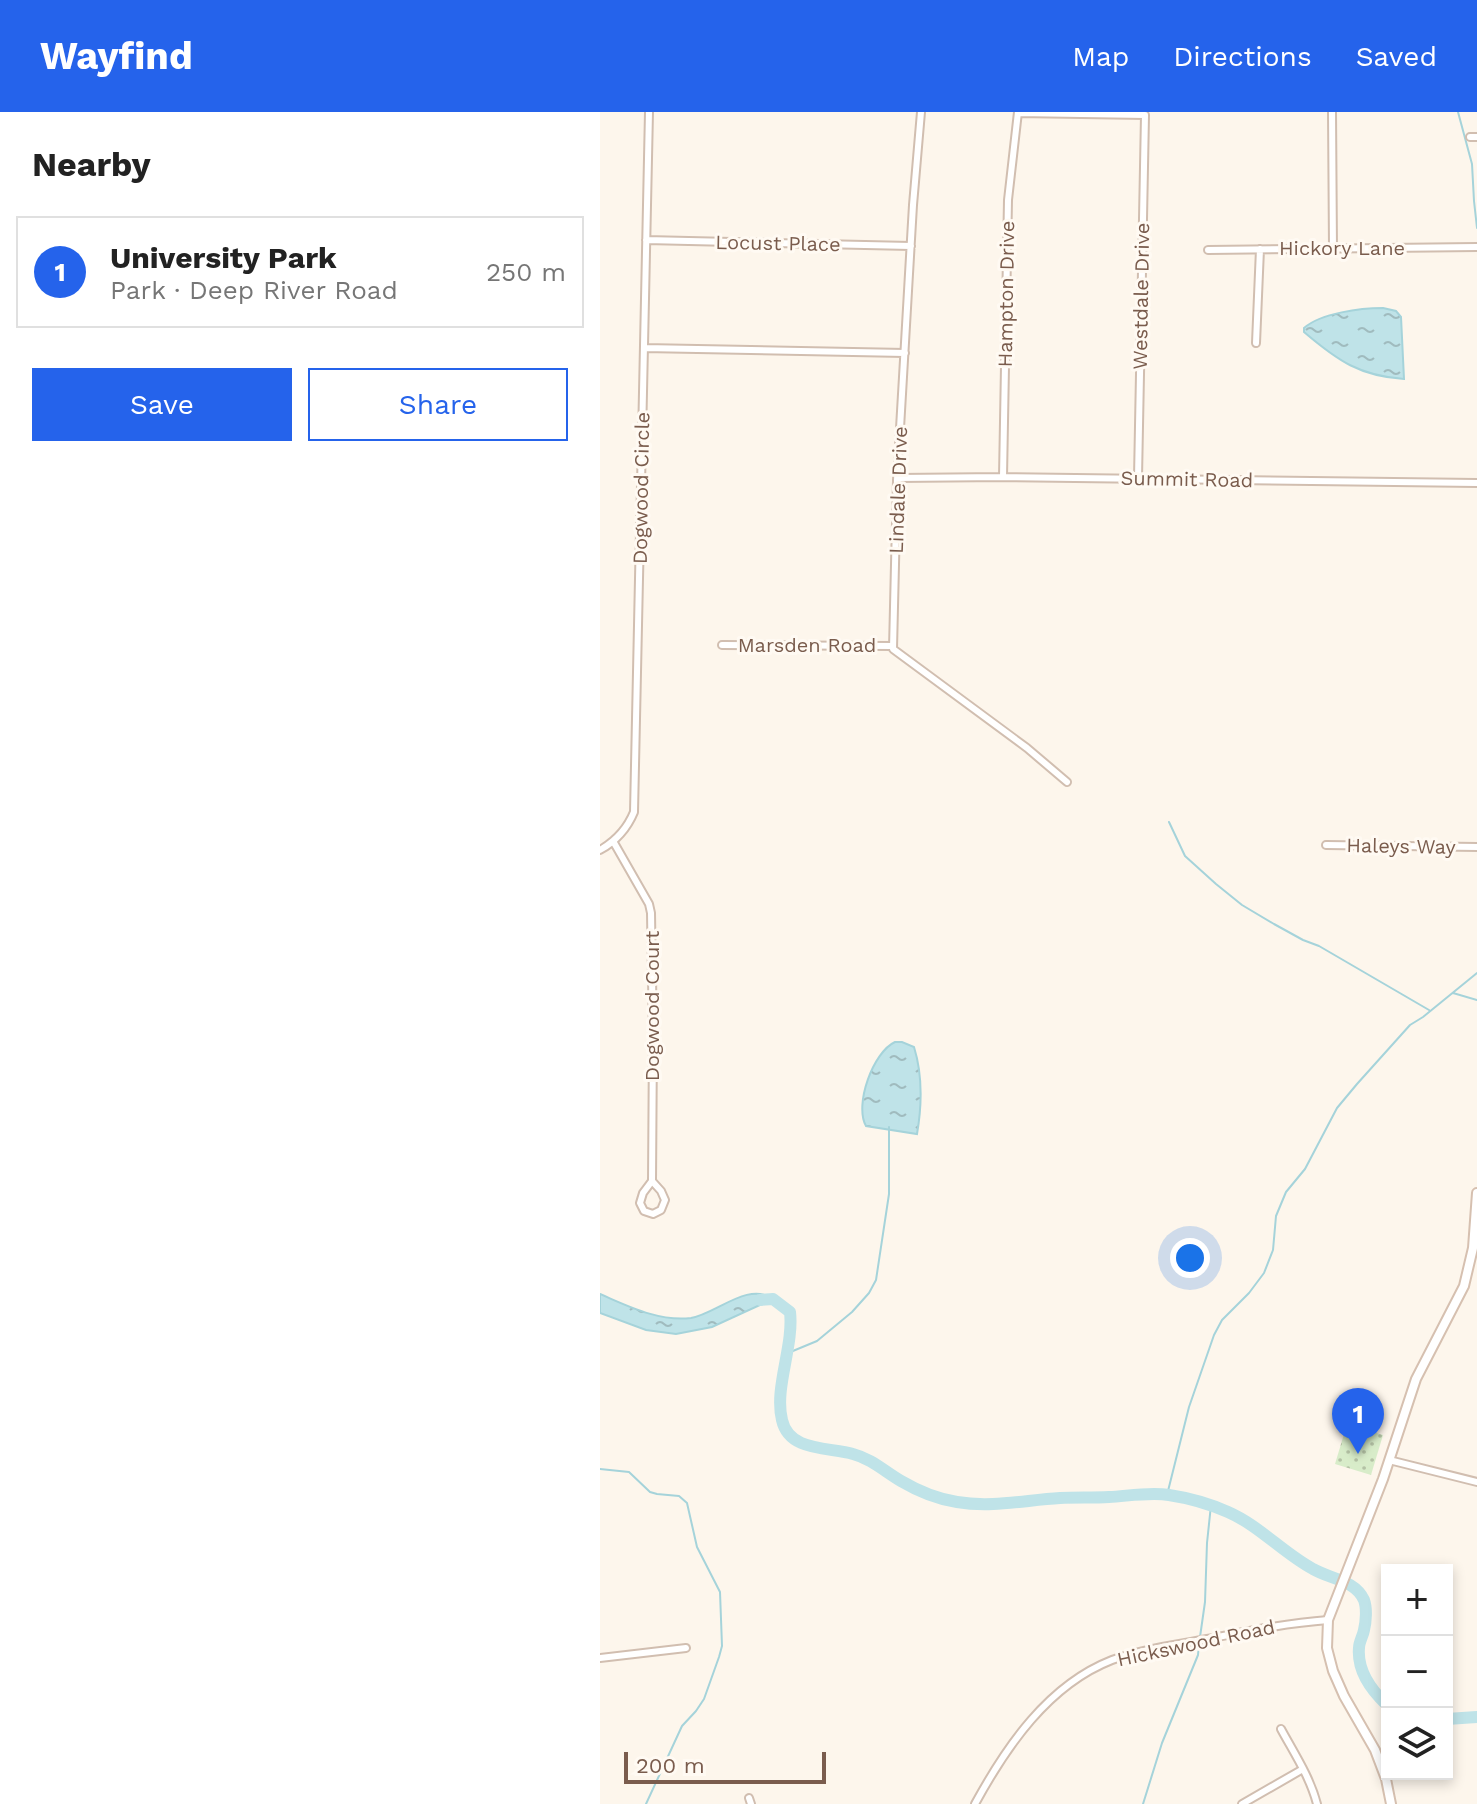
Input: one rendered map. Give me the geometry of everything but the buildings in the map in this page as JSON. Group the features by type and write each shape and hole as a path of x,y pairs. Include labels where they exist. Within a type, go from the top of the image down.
{"street":[{"name":"Dogwood Circle","path":"600,850 628,826 634,812 649,112"},
{"name":"Lindale Drive","path":"893,646 898,478 921,112"},
{"name":"Westdale Drive","path":"1018,112 1145,115 1138,478"},
{"name":"Hampton Drive","path":"1003,477 1008,200 1018,112"},
{"path":"1332,112 1333,248"},
{"name":"Locust Place","path":"646,240 911,246"},
{"name":"Hickory Lane","path":"1208,250 1477,247"},
{"path":"1256,343 1260,249"},
{"path":"644,348 905,353"},
{"name":"Summit Road","path":"898,478 1477,483"},
{"name":"Marsden Road","path":"722,645 893,646"},
{"path":"893,646 1067,782"},
{"name":"Dogwood Court","path":"613,841 649,904 651,913 652,1181 640,1203 644,1211 653,1214 661,1210 665,1200 652,1181"},
{"name":"Haleys Way","path":"1326,845 1477,847"},
{"path":"1391,1804 1375,1750 1333,1671 1327,1648 1328,1620 1389,1460 1416,1379 1464,1286 1473,1248 1477,1193"},
{"path":"1389,1460 1477,1482"},
{"name":"Hickswood Road","path":"975,1804 999,1763 1029,1723 1060,1691 1087,1672 1137,1653 1290,1623 1328,1620"},
{"path":"600,1658 686,1648"},
{"path":"1281,1729 1303,1769 1317,1804"},
{"path":"1242,1804 1303,1769"}],"green space":[{"path":"1347,1424 1383,1435 1371,1475 1335,1464"}],"water":[{"path":"1383,308 1396,311 1401,317 1404,379 1375,374 1350,365 1304,332 1304,328 1311,323 1331,315"},
{"path":"895,1042 914,1047 917,1058 921,1090 917,1134 866,1126 863,1117 864,1093 873,1067"},
{"path":"600,1294 644,1312 679,1319 701,1315 743,1296 763,1294 773,1299 712,1327 676,1334 646,1330 600,1313"}],"waterway":[{"path":"1458,112 1472,164 1477,228"},
{"path":"1169,822 1185,856 1242,905 1429,1010"},
{"path":"1167,1495 1189,1407 1214,1335 1222,1320 1264,1273 1273,1250 1276,1216 1286,1192 1305,1169 1337,1108 1357,1084 1410,1025 1477,973"},
{"path":"1453,993 1477,1000"},
{"path":"788,1353 817,1341 852,1312 876,1280 889,1194 889,1127"},
{"path":"760,1300 773,1299 790,1312 780,1408 786,1430 793,1438 811,1446 860,1456 914,1488 957,1502 996,1504 1154,1494 1192,1500 1228,1512 1302,1563 1348,1584 1360,1593 1366,1615 1359,1646 1360,1664 1381,1698"},
{"path":"600,1469 629,1472 650,1492 679,1496 687,1503 697,1547 720,1592 722,1646 719,1657 704,1699 682,1726 646,1804"},
{"path":"1200,1637 1211,1505"},
{"path":"1143,1804 1162,1743 1198,1655 1199,1644"},
{"path":"1453,1719 1477,1717"}],"place":[{"name":"University Park","path":"1358,1454"}]}
